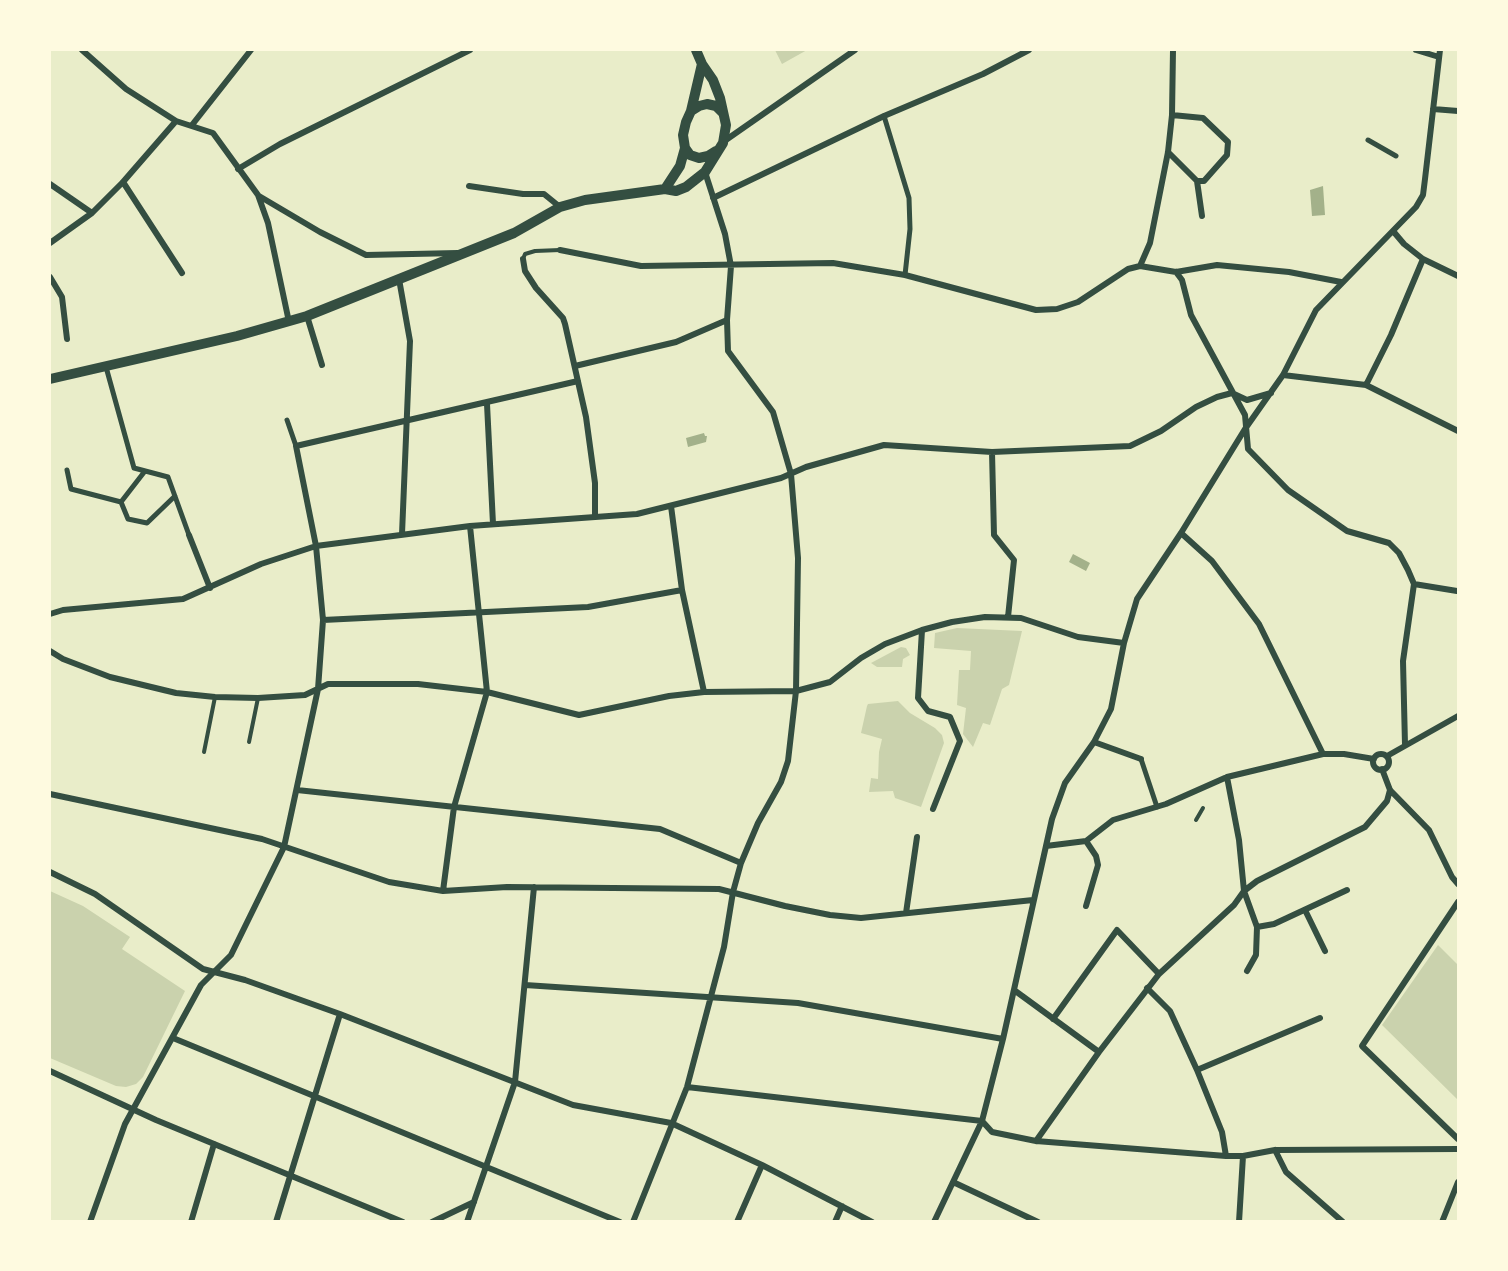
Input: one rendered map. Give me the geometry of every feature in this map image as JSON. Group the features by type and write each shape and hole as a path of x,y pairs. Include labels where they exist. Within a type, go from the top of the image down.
{"street":[{"path":"82,50 126,88 176,121 213,133 258,195 268,223 289,322"},
{"path":"192,125 251,50"},
{"path":"238,169 280,144 470,50"},
{"path":"50,379 307,316 514,233 560,207 585,200 665,189 676,191 686,187 705,172 720,147 726,124 713,80 696,50"},
{"path":"685,148 690,155 699,158 708,156 855,50"},
{"path":"713,198 884,116 983,74 1029,50"},
{"path":"1140,266 1150,243 1168,152 1172,115 1173,50"},
{"path":"1416,50 1439,57"},
{"path":"934,1221 982,1121 1003,1039 1052,819 1065,783 1094,742 1111,709 1124,643 1137,599 1245,429 1272,393 1316,310 1416,207 1423,195 1440,50"},
{"path":"665,189 680,166 685,148 683,135 692,111 702,64"},
{"path":"692,111 707,104 716,106 723,113"},
{"path":"1433,109 1458,111"},
{"path":"1172,115 1203,118 1228,142 1227,155 1204,181 1197,181"},
{"path":"884,116 909,198 910,229 904,275"},
{"path":"50,243 92,213 123,182 176,121"},
{"path":"1368,140 1396,156"},
{"path":"1168,152 1197,181 1202,216"},
{"path":"633,1221 687,1087 724,947 733,892 741,863 758,823 781,782 788,761 796,691 798,558 791,474 773,412 728,351 727,320 731,266 725,234 705,172"},
{"path":"123,182 182,273"},
{"path":"50,184 92,213"},
{"path":"469,186 523,194 544,194 560,207"},
{"path":"258,195 320,232 366,255 465,253"},
{"path":"1393,231 1404,244 1423,259 1458,276"},
{"path":"560,250 641,266 833,263 904,275 1036,310 1057,309 1078,302 1128,269 1140,266 1176,272 1217,265 1289,272 1341,282"},
{"path":"523,259 525,272 562,318 586,417 596,483 595,517"},
{"path":"1366,385 1423,259"},
{"path":"1176,272 1182,280 1191,315 1245,415 1248,449 1288,490 1347,531 1389,543 1399,553 1414,584 1403,661 1405,745"},
{"path":"50,277 62,297 67,339"},
{"path":"399,279 410,341 402,534"},
{"path":"307,316 322,365"},
{"path":"575,366 676,342 727,320"},
{"path":"105,366 134,468 168,477 210,588"},
{"path":"1283,375 1366,385 1458,431"},
{"path":"296,446 487,404 578,381"},
{"path":"50,615 63,610 183,599 261,564 316,546 470,526 637,514 791,474 806,466 884,444 992,452 1130,446 1161,431 1196,407 1216,397 1232,393 1247,400 1272,393"},
{"path":"487,404 493,524"},
{"path":"90,1221 125,1124 201,985 231,956 284,847 318,689 323,620 316,546 296,446 287,420"},
{"path":"992,452 994,535 1014,560 1008,617"},
{"path":"67,470 71,489 121,502"},
{"path":"121,502 144,471"},
{"path":"121,502 128,519 147,523 175,496"},
{"path":"671,506 682,590 704,692"},
{"path":"443,891 454,807 487,692 470,526"},
{"path":"1181,533 1212,561 1258,624 1323,754"},
{"path":"1414,584 1457,591"},
{"path":"323,620 588,607 682,590"},
{"path":"50,651 63,659 110,677 176,693 258,698 304,696 328,684 418,684 487,692 579,715 669,696 704,692 796,691 830,682 861,658 885,644 922,630 985,617 1021,618 1078,637 1124,643"},
{"path":"922,630 918,698 928,711 950,717 960,741 933,809"},
{"path":"1374,759 1379,754 1387,756 1458,716"},
{"path":"1094,742 1141,759 1157,807"},
{"path":"1046,846 1086,841 1113,820 1157,807 1227,777 1323,754 1344,754 1374,759"},
{"path":"1382,770 1389,764 1387,756"},
{"path":"1374,759 1375,766 1382,770 1390,790 1429,830 1452,877 1458,884"},
{"path":"1227,777 1239,840 1244,891 1257,927 1256,956 1247,970"},
{"path":"297,790 660,829 741,863"},
{"path":"1036,1141 1099,1052 1160,974 1257,881 1365,827 1387,801 1390,790"},
{"path":"50,794 262,839 388,882 443,891 534,886 719,889 785,906 830,915 861,918 1033,900"},
{"path":"906,913 917,837"},
{"path":"1086,841 1096,856 1098,865 1086,906"},
{"path":"50,872 94,894 203,969 217,971 340,1014 573,1105 671,1123 762,1165 872,1221"},
{"path":"467,1221 515,1082 534,886"},
{"path":"1257,927 1274,924 1347,890"},
{"path":"1458,902 1362,1046 1458,1139"},
{"path":"1305,910 1324,951"},
{"path":"1053,1019 1118,930 1160,974"},
{"path":"525,985 798,1003 1003,1039"},
{"path":"1147,988 1170,1011 1222,1132 1226,1156"},
{"path":"1014,990 1099,1052"},
{"path":"276,1221 340,1014"},
{"path":"1197,1070 1320,1018"},
{"path":"173,1038 620,1221"},
{"path":"50,1071 214,1144 403,1221"},
{"path":"687,1087 982,1121 992,1132 1036,1141 1226,1156 1243,1156 1275,1150 1458,1149"},
{"path":"191,1221 214,1144"},
{"path":"1275,1150 1286,1172 1343,1221"},
{"path":"1239,1221 1243,1156"},
{"path":"737,1221 762,1165"},
{"path":"953,1182 1038,1221"},
{"path":"1442,1221 1458,1186"},
{"path":"432,1221 474,1202"},
{"path":"835,1221 842,1206"}],"lane":[{"path":"523,259 525,254 535,251 560,250"},
{"path":"204,752 215,697"},
{"path":"249,742 258,698"},
{"path":"1223,793 1229,789"},
{"path":"1196,820 1203,808"}],"shaded area":[{"path":"775,50 807,50 782,64"},
{"path":"1323,186 1325,215 1312,216 1310,190"},
{"path":"704,433 707,436 706,442 688,447 686,438"},
{"path":"1073,554 1090,563 1086,571 1069,562"},
{"path":"957,628 1022,631 1009,685 1002,689 990,725 983,723 973,747 963,734 966,708 957,705 959,670 970,670 971,651 934,648 935,633"},
{"path":"901,647 906,648 910,655 903,659 902,667 877,667 871,663"},
{"path":"898,701 910,713 935,728 942,735 944,743 921,807 895,798 893,791 869,792 871,778 878,779 882,739 861,733 867,706 868,704"},
{"path":"50,891 83,906 130,937 122,949 185,991 143,1077 136,1084 126,1087 116,1086 50,1058"},
{"path":"1438,945 1458,965 1458,1100 1382,1025"}]}
